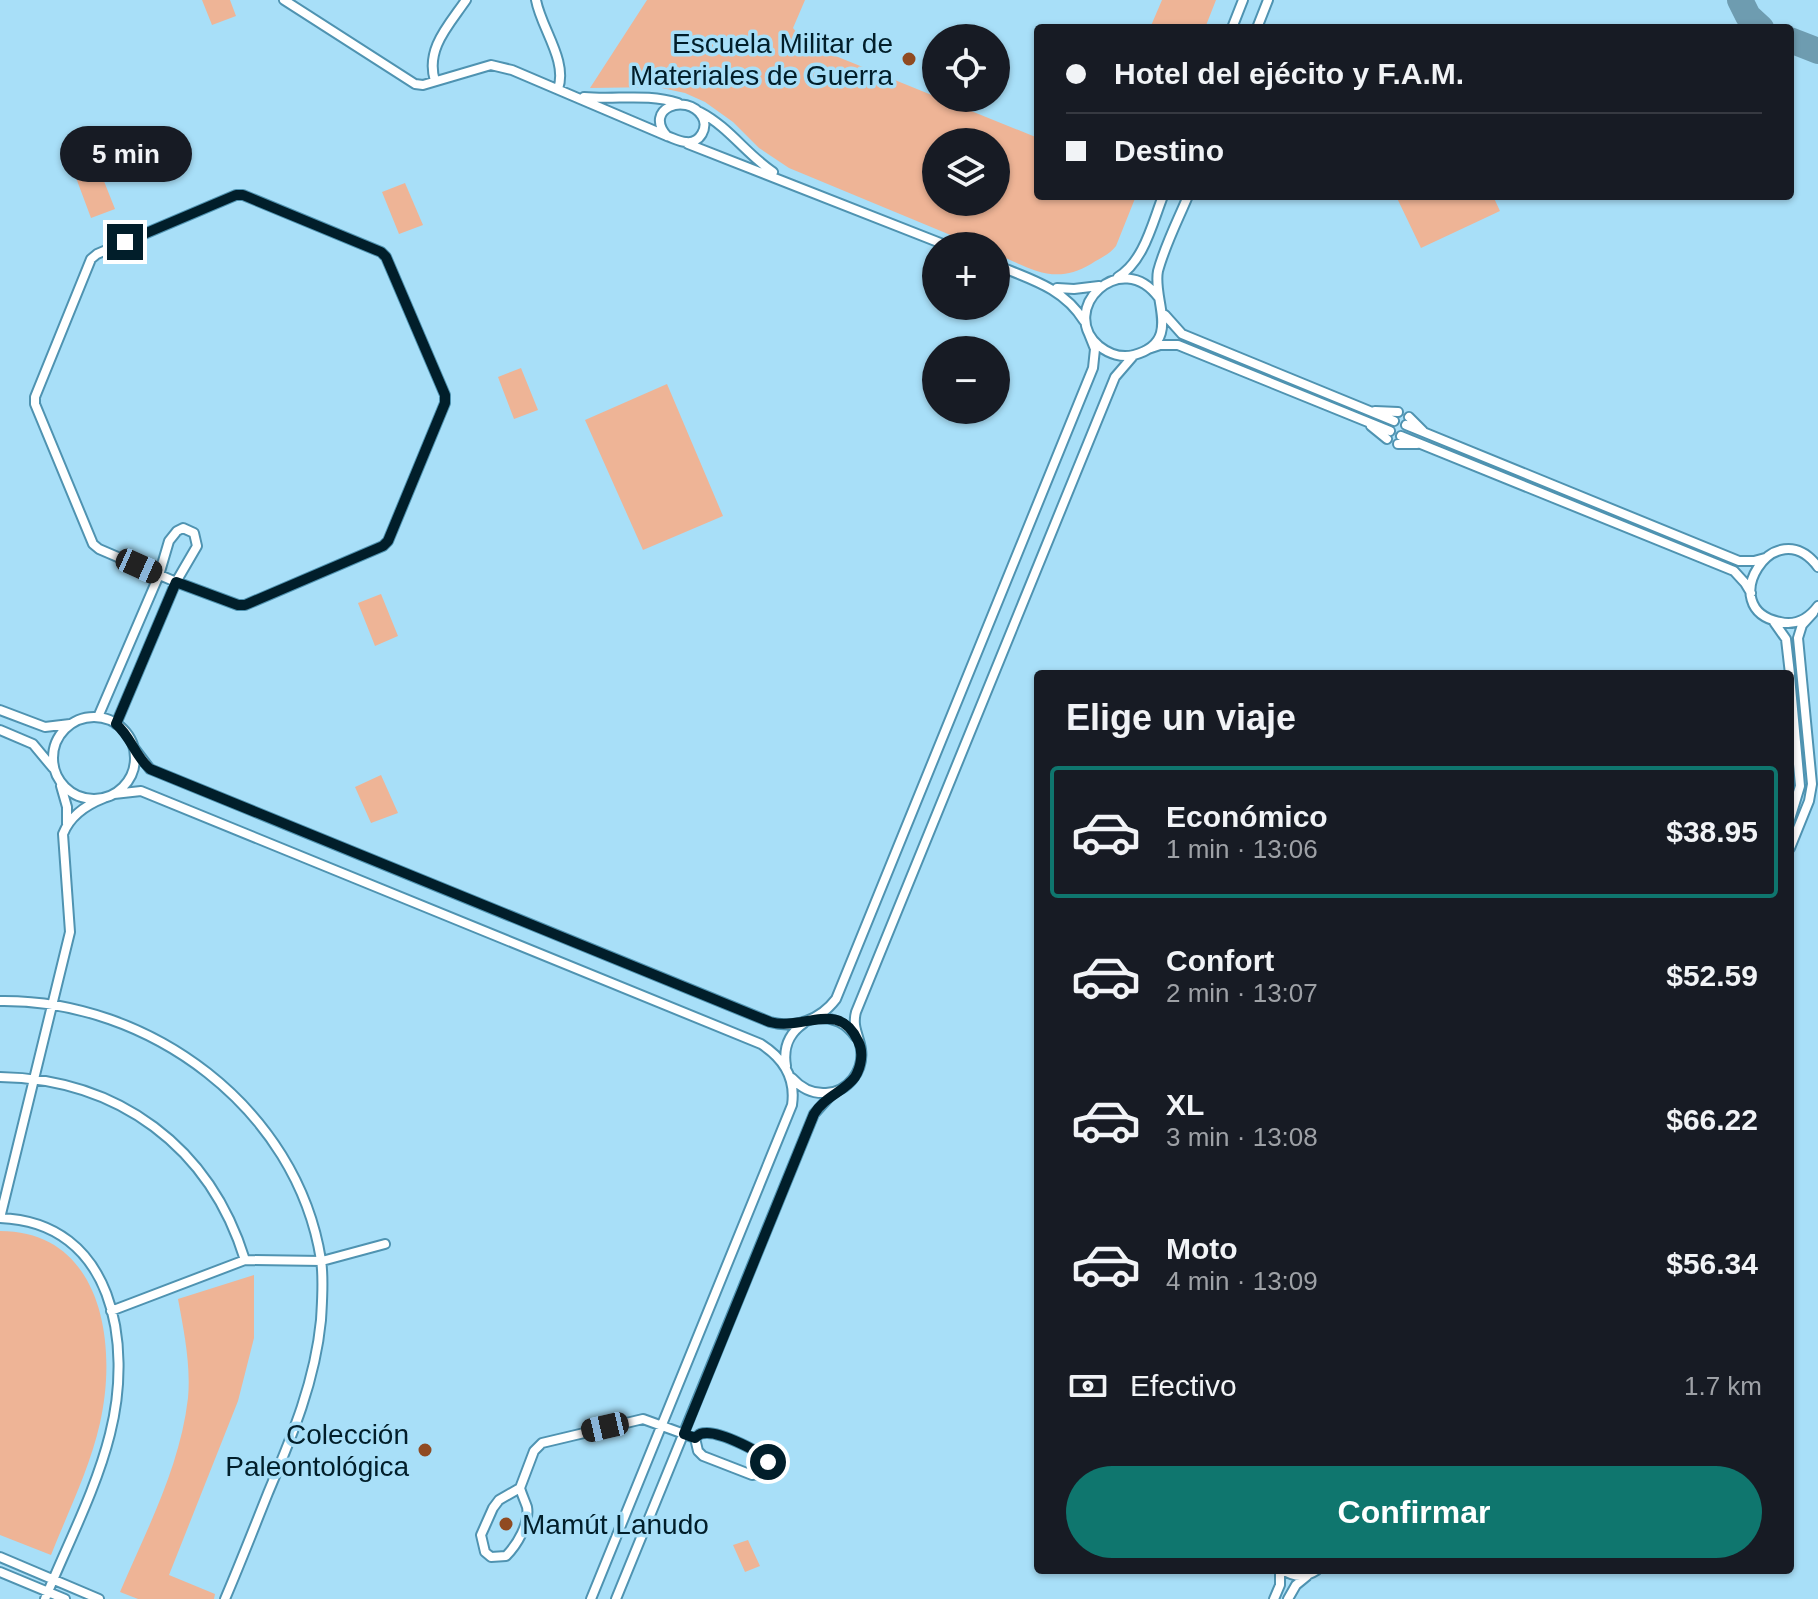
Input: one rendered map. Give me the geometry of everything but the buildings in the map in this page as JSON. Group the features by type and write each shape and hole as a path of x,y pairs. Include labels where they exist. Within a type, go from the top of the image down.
{"street":[{"path":"284,0 407,80 423,85 491,65 502,66 667,136 922,236"},
{"path":"435,81 431,63 433,52 466,0"},
{"path":"536,0 539,16 560,67 562,79 558,89"},
{"path":"1234,24 1243,0"},
{"path":"1259,24 1268,0"},
{"path":"568,93 611,99 650,97 696,110 721,125 767,168 794,184"},
{"path":"667,136 662,129 662,115 667,108 680,104"},
{"path":"683,142 693,142 703,132 703,118 696,110"},
{"path":"243,195 381,252 386,257 445,395 445,403 388,541 383,546 245,605 176,582 93,544 35,404 35,397 91,259 222,201 243,195"},
{"path":"591,1599 792,1105 793,1089 785,1062 787,1042 796,1029 826,1010 836,999 1093,368 1095,349 1086,324 1091,297 1107,282 1122,275 1135,261 1161,200"},
{"path":"1144,351 1152,345 1162,327 1158,271 1186,200"},
{"path":"1010,271 1052,288 1071,303 1086,324"},
{"path":"1052,288 1074,289 1129,278 1138,280 1153,290 1168,320 1182,334 1368,410 1396,416"},
{"path":"1089,334 1103,350 1124,356 1160,345 1178,345 1364,421 1388,435"},
{"path":"856,1037 856,1012 881,949 1115,377 1134,355"},
{"path":"1407,421 1427,434 1739,561 1754,561 1782,550 1818,551"},
{"path":"1400,440 1423,445 1734,571 1745,583 1754,603 1781,628 1786,639 1789,670"},
{"path":"98,717 159,575 172,536 183,528 188,529 194,533 197,546 176,582 116,724"},
{"path":"1799,552 1818,567"},
{"path":"1751,593 1753,574 1765,558"},
{"path":"1767,618 1786,623 1805,619 1815,610"},
{"path":"1794,838 1811,795 1812,779 1798,638 1802,625 1815,610"},
{"path":"136,631 151,637"},
{"path":"0,710 45,727 58,727 98,717 124,731 150,769 770,1022 787,1025 818,1018 836,1020 856,1037 861,1046 860,1066 856,1075 827,1098 814,1114 616,1599"},
{"path":"1794,717 1800,780 1799,797 1794,809"},
{"path":"46,1595 102,1459 114,1415 118,1366 111,1311 100,1276 78,1248 48,1228 24,1220 0,1218 70,932 62,843 67,824 65,798 53,760 57,740 78,720"},
{"path":"0,730 33,744 71,793 81,797 104,798"},
{"path":"114,794 129,779 135,759 134,748"},
{"path":"67,824 84,808 104,798 141,791 747,1038 772,1052 794,1081 811,1092 832,1093 842,1089"},
{"path":"1794,817 1802,819"},
{"path":"0,1001 52,1004 116,1020 157,1038 194,1062 228,1090 258,1122 283,1159 310,1219 322,1261 320,1323 310,1382 298,1420 225,1599"},
{"path":"0,1077 35,1079 71,1086 106,1098 168,1138 194,1164 216,1193 233,1226 245,1260"},
{"path":"111,1311 245,1260 322,1261 385,1244"},
{"path":"520,1488 499,1500 481,1535 485,1552 491,1557 506,1556 514,1548 526,1520 527,1509 520,1488 534,1451 548,1440 643,1419 695,1438"},
{"path":"700,1434 714,1434 760,1452 768,1462 765,1473 752,1475 703,1456 698,1451 695,1438 700,1434"},
{"path":"0,1557 99,1599"},
{"path":"0,1572 46,1595 65,1599"},
{"path":"1274,1599 1281,1574"},
{"path":"1288,1599 1296,1585 1310,1574"}],"shaded area":[{"path":"202,0 230,0 236,16 212,25"},
{"path":"647,0 805,0 793,28 806,44 922,91 922,112 974,112 1034,136 1034,200 1134,200 1116,246 1110,252 1091,264 1065,274 1043,272 1010,260 1010,232 943,232 789,168 759,148 733,122 705,102 685,93 657,87 590,88"},
{"path":"1162,0 1216,0 1207,24 1152,24"},
{"path":"98,166 115,209 91,218 75,175"},
{"path":"405,183 423,225 399,234 382,192"},
{"path":"1398,200 1495,200 1500,211 1421,248"},
{"path":"521,368 538,410 514,419 498,377"},
{"path":"667,384 723,516 643,550 585,420"},
{"path":"381,594 398,636 375,646 358,603"},
{"path":"381,775 398,813 371,823 355,787"},
{"path":"0,1231 34,1236 61,1250 81,1271 95,1297 103,1328 105,1392 100,1423 85,1473 51,1555 0,1535"},
{"path":"254,1275 254,1338 238,1401 169,1575 215,1594 214,1599 138,1599 120,1592 161,1497 184,1424 189,1374 178,1299"},
{"path":"748,1540 760,1566 745,1572 733,1545"}],"taxiway":[{"path":"1740,0 1748,16 1757,24"},
{"path":"1794,42 1818,51"}],"place":[{"name":"Escuela Militar de Materiales de Guerra","path":"909,59"},
{"name":"Colección Paleontológica","path":"425,1450"},
{"name":"Mamút Lanudo","path":"506,1524"}],"route":[{"path":"125,242 236,195 243,195 381,252 386,257 445,395 445,403 388,541 383,546 245,605 176,582 116,724 130,739 142,762 150,769 770,1022 794,1024 818,1018 836,1020 851,1030 861,1046 860,1066 856,1075 850,1083 827,1098 814,1114 684,1434 695,1438 700,1434 714,1434 760,1452 768,1462"}]}
